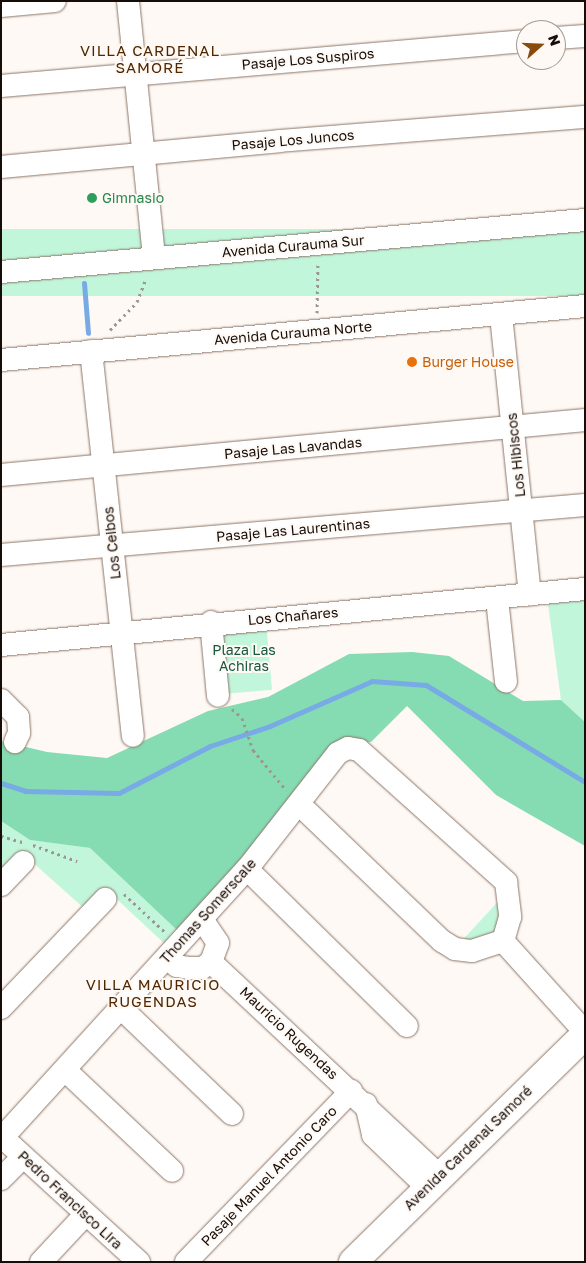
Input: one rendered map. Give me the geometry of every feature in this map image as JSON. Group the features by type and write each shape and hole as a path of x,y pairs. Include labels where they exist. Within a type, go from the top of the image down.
{"main road":[{"name":"Avenida Cardenal Samoré","path":"353,1262 433,1181 585,1034"}],"street":[{"path":"1,6 55,1"},
{"path":"128,1 154,258"},
{"path":"566,37 585,36"},
{"name":"Pasaje Los Suspiros","path":"1,86 516,42"},
{"name":"Pasaje Los Juncos","path":"1,167 585,117"},
{"name":"Avenida Curauma Sur","path":"1,272 585,220"},
{"name":"Avenida Curauma Norte","path":"1,360 585,306"},
{"name":"Los Hibiscos","path":"501,315 530,595"},
{"name":"Los Ceibos","path":"91,351 133,736"},
{"name":"Pasaje Las Lavandas","path":"1,475 585,420"},
{"name":"Pasaje Las Laurentinas","path":"1,555 112,544 522,512 585,505"},
{"name":"Los Chañares","path":"1,644 211,622 497,599 585,589"},
{"path":"497,599 506,682"},
{"path":"211,622 218,696"},
{"path":"1,700 18,717 19,732 15,742"},
{"name":"Thomas Somerscale","path":"2,1137 122,1009 247,869 300,805 338,753 348,748 359,750 506,882 510,917 503,941"},
{"path":"300,805 442,941 455,949 472,951 503,941 585,1034"},
{"path":"1,885 23,862"},
{"path":"247,869 407,1026"},
{"path":"1,1008 111,893"},
{"path":"173,951 177,966 202,968 211,962 218,943 202,919"},
{"name":"Mauricio Rugendas","path":"211,962 358,1098"},
{"path":"122,1009 232,1114"},
{"path":"65,1070 172,1171"},
{"path":"358,1098 373,1135 433,1181"},
{"name":"Pasaje Manuel Antonio Caro","path":"186,1262 358,1098"},
{"name":"Pedro Francisco Lira","path":"2,1137 85,1215 139,1262"},
{"path":"1,1179 23,1157"},
{"path":"41,1262 85,1215"}],"path":[{"path":"317,331 319,244"},
{"path":"91,351 137,302 154,258"},
{"path":"242,718 253,750 300,805"},
{"path":"1,836 77,861"},
{"path":"111,893 173,951"}],"green space":[{"path":"1,229 585,229 585,296 1,296"},
{"path":"585,600 585,722 561,700 548,604"},
{"name":"Plaza Las Achiras","path":"266,621 272,690 222,694 216,625"},
{"path":"412,652 449,656 523,701 561,700 585,722 585,846 496,795 407,706 371,742 347,745 179,932 90,848 30,840 1,821 1,741 47,752 107,758 208,711 268,697 349,654"},
{"path":"1,821 30,840 90,848 179,932 167,946 106,889 86,910 21,852 1,872"},
{"path":"504,895 503,930 458,945"}],"waterway":[{"path":"84,283 88,333"},
{"path":"1,783 25,791 119,793 210,746 270,726 372,681 426,685 585,782"}],"place":[{"name":"Gimnasio","path":"92,198"},
{"name":"Burger House","path":"412,362"}],"district":[{"name":"VILLA CARDENAL SAMORÉ","path":"150,58"},
{"name":"VILLA MAURICIO RUGENDAS","path":"153,992"}]}
